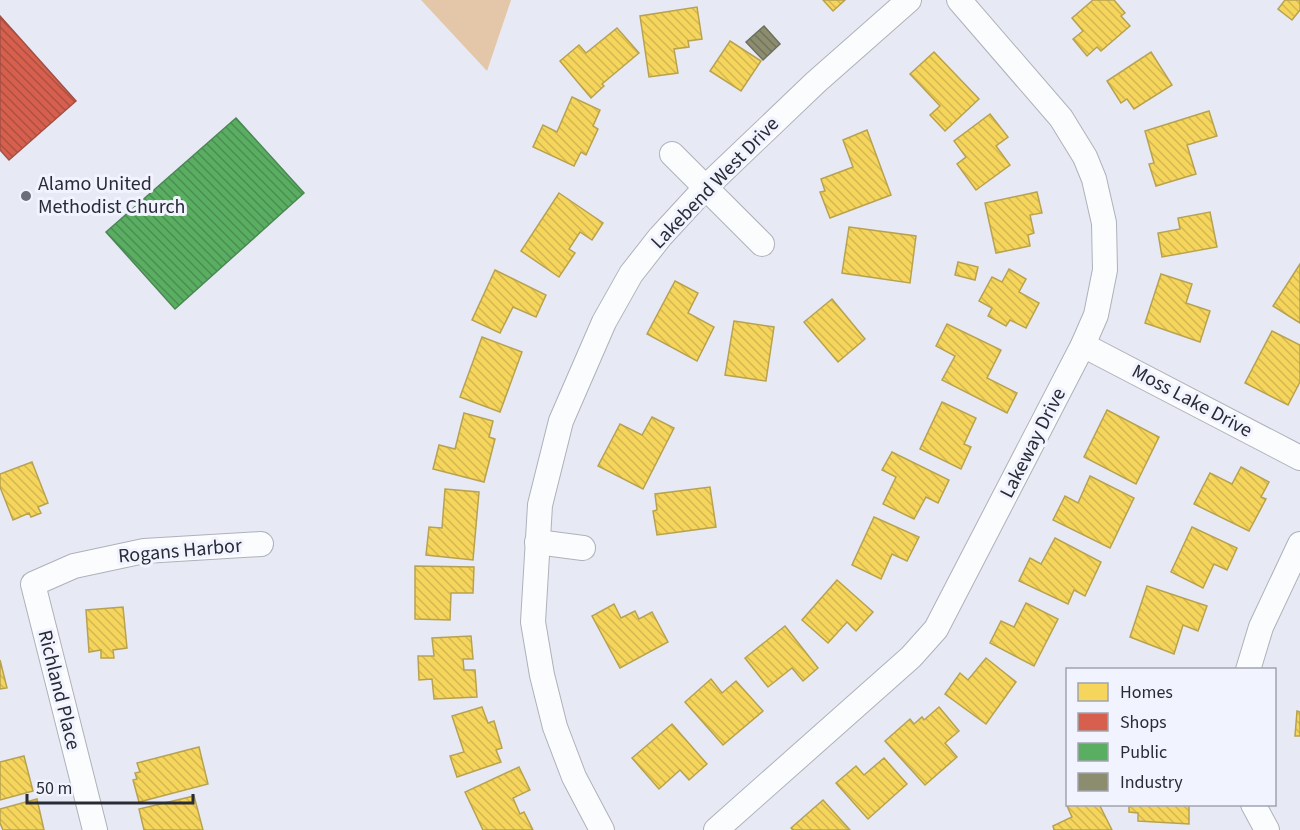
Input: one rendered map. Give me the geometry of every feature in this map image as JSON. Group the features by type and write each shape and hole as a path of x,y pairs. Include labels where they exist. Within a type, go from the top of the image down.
{"street":[{"name":"Lakebend West Drive","path":"602,830 574,777 555,727 542,675 533,622 540,505 561,422 604,322 631,274 660,237 706,187 816,82 909,0"},
{"name":"Lakeway Drive","path":"716,830 911,657 936,629 1083,345 1096,315 1105,270 1104,224 1094,178 1080,147 1061,118 959,0"},
{"path":"672,154 762,244"},
{"name":"Moss Lake Drive","path":"1083,345 1300,458"},
{"path":"537,542 583,548"},
{"name":"Rogans Harbor","path":"33,584 74,567 134,553 261,544"},
{"path":"1248,668 1262,627 1300,544"},
{"name":"Richland Place","path":"33,584 95,830"},
{"path":"1254,806 1267,830"}],"shaded area":[{"path":"421,0 511,0 487,71"}],"building: Homes":[{"path":"823,0 845,0 833,11"},
{"path":"1093,0 1114,0 1125,13 1121,16 1130,26 1101,51 1097,47 1087,56 1073,39 1083,31 1072,18"},
{"path":"1285,0 1300,0 1300,10 1292,20 1278,9"},
{"path":"697,7 702,39 688,41 689,47 674,49 678,73 649,77 640,16"},
{"path":"617,28 639,53 602,84 604,86 591,98 560,61 579,45 586,53"},
{"path":"730,41 761,61 741,91 710,71"},
{"path":"934,52 979,99 945,131 930,115 940,106 910,74"},
{"path":"1151,52 1172,85 1134,109 1127,99 1121,103 1107,81"},
{"path":"572,97 600,110 593,126 598,129 586,155 581,152 574,166 533,147 543,125 557,132"},
{"path":"1209,111 1217,136 1187,145 1196,174 1156,186 1149,164 1154,163 1145,131"},
{"path":"990,114 1008,137 996,146 1010,165 976,190 957,164 966,157 954,141"},
{"path":"867,130 891,195 830,218 820,192 825,191 821,179 853,167 843,140"},
{"path":"1037,192 1042,213 1030,215 1034,233 1028,235 1030,246 996,253 985,203"},
{"path":"559,193 603,223 592,240 580,232 569,249 575,253 559,277 521,251"},
{"path":"1210,212 1217,247 1162,257 1158,233 1180,229 1178,218"},
{"path":"849,227 916,236 910,283 842,273"},
{"path":"958,262 978,267 975,280 955,275"},
{"path":"1300,264 1300,323 1273,306"},
{"path":"1009,269 1026,279 1019,292 1039,303 1026,328 1010,320 1006,326 988,316 992,308 979,301 992,277 1002,282"},
{"path":"495,270 546,295 536,317 513,307 500,333 472,320"},
{"path":"1161,274 1192,284 1186,303 1210,311 1200,342 1145,323"},
{"path":"675,281 698,293 688,313 714,327 697,361 647,334"},
{"path":"832,299 865,339 838,362 804,322"},
{"path":"734,321 774,327 766,381 725,375"},
{"path":"947,324 1001,350 987,378 1017,393 1007,413 942,380 955,356 936,346"},
{"path":"1272,331 1300,345 1300,382 1288,405 1245,383"},
{"path":"482,337 522,352 500,412 460,397"},
{"path":"942,402 976,418 964,444 971,447 961,469 920,449"},
{"path":"1107,410 1159,437 1136,484 1084,457"},
{"path":"464,413 493,421 489,437 495,439 484,482 433,469 439,445 455,449"},
{"path":"652,417 674,428 643,489 598,466 620,424 642,435"},
{"path":"892,452 949,480 938,503 926,497 914,519 883,504 896,477 882,470"},
{"path":"32,462 48,503 38,507 41,513 31,517 29,513 13,520 0,487 0,474"},
{"path":"1241,467 1269,482 1261,497 1266,499 1249,531 1194,504 1210,473 1232,484"},
{"path":"1090,476 1134,498 1110,548 1053,520 1065,496 1078,503"},
{"path":"710,487 716,527 657,535 653,511 657,510 655,494"},
{"path":"445,489 479,492 473,560 426,555 429,527 442,528"},
{"path":"874,517 919,537 907,561 892,554 881,579 852,565"},
{"path":"1192,527 1237,548 1227,570 1214,564 1203,588 1171,572"},
{"path":"1055,538 1101,562 1085,596 1074,590 1068,604 1019,581 1030,558 1041,564"},
{"path":"415,566 474,567 473,593 451,593 450,620 415,619"},
{"path":"837,580 873,612 856,631 847,622 828,643 802,620"},
{"path":"1147,586 1207,606 1198,631 1183,625 1174,654 1130,637"},
{"path":"1026,603 1058,619 1034,666 990,643 1001,621 1014,627"},
{"path":"614,604 621,618 635,611 639,619 652,612 668,642 620,668 592,616"},
{"path":"123,607 127,648 113,650 114,658 101,658 101,650 89,652 86,610"},
{"path":"785,626 818,668 803,681 792,668 768,687 745,658"},
{"path":"471,636 473,659 463,659 464,670 475,670 477,697 434,699 432,679 419,680 418,656 434,656 432,638"},
{"path":"986,658 1016,682 986,724 945,694 960,673 968,680"},
{"path":"0,660 7,688 0,689"},
{"path":"711,679 722,693 736,681 763,711 723,745 685,702"},
{"path":"482,707 488,723 494,721 502,748 496,750 501,762 457,777 450,756 464,752 452,716"},
{"path":"939,707 959,731 945,743 957,757 925,785 885,741 910,719 914,724 922,717 924,720"},
{"path":"1297,711 1300,712 1300,736 1295,736"},
{"path":"672,724 707,764 689,780 680,770 659,789 632,758"},
{"path":"199,747 208,784 139,802 133,780 137,779 135,773 140,772 137,763"},
{"path":"24,756 33,791 0,800 0,762"},
{"path":"884,758 907,784 868,819 836,783 856,766 864,775"},
{"path":"519,767 530,790 513,798 520,814 524,812 533,830 483,830 465,792"},
{"path":"194,796 203,830 144,830 139,809"},
{"path":"37,799 44,830 3,830 0,823 0,809"},
{"path":"823,800 850,830 793,830 791,828"},
{"path":"1067,806 1100,806 1112,830 1054,830 1053,826 1072,817"},
{"path":"1129,806 1189,806 1189,824 1138,821 1138,813 1129,812"}],"building: Shops":[{"path":"0,16 76,101 9,160 0,150"}],"building: Public":[{"path":"236,118 304,193 175,309 106,232"}],"building: Industry":[{"path":"764,26 780,44 763,60 746,42"}],"place":[{"name":"Alamo United Methodist Church","path":"26,196"}]}
